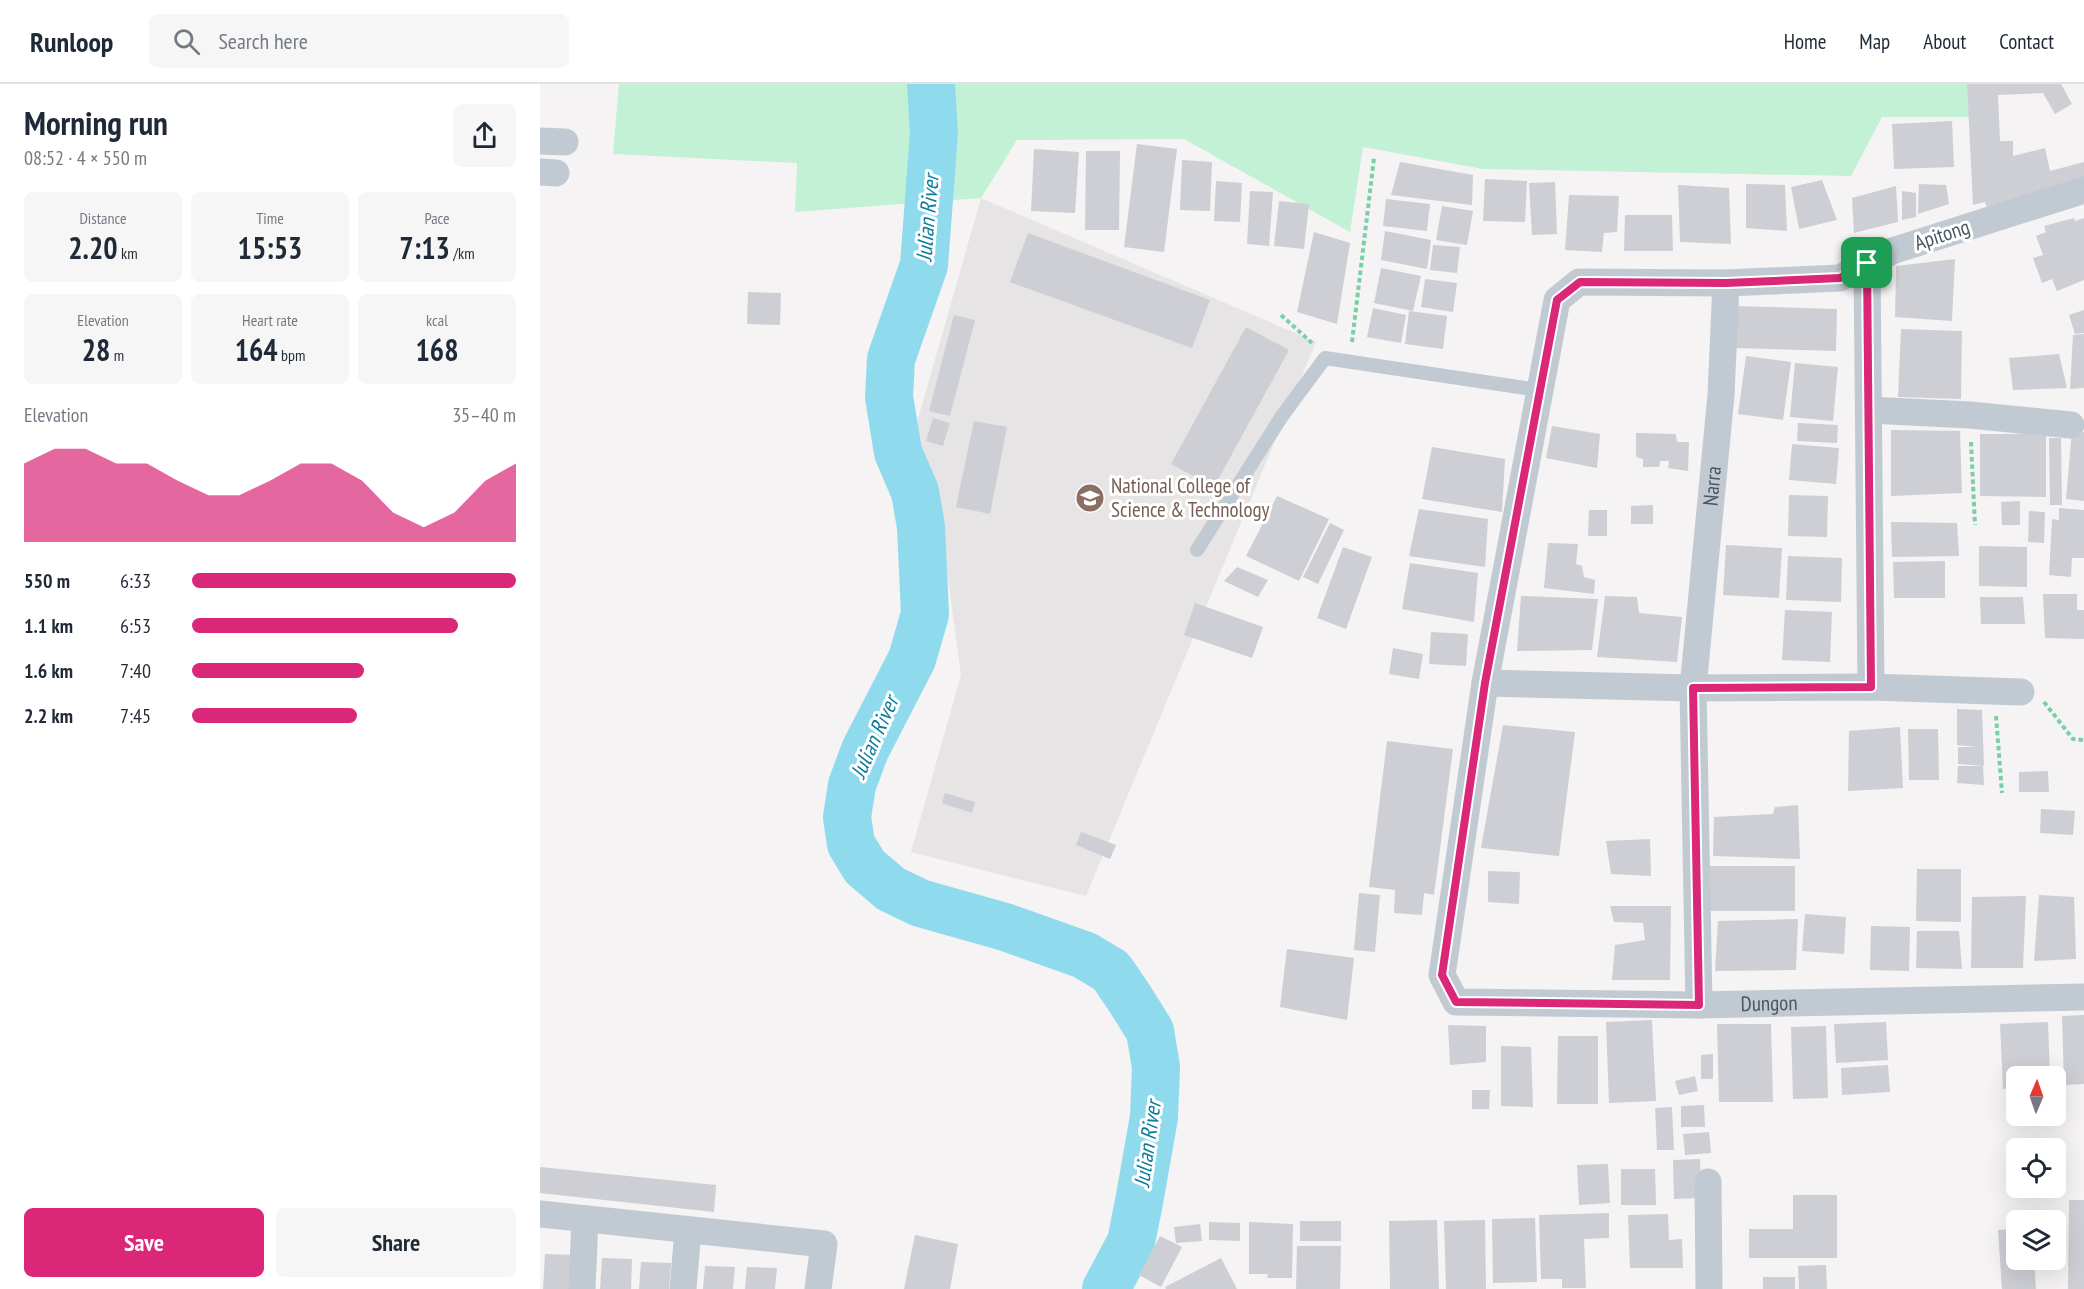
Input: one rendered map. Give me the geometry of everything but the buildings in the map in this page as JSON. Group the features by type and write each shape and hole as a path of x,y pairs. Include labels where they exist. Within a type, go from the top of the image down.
{"street":[{"name":"Apitong","path":"1539,390 1557,300 1580,282 1726,283 1840,278 1892,251 2084,190"},
{"path":"1867,263 1871,687"},
{"name":"Narra","path":"1699,1005 1693,688 1721,395 1726,283"},
{"path":"1539,390 1485,683 1693,688 1871,687 2019,694"},
{"path":"1869,410 1970,415 2071,425"},
{"name":"Dungon","path":"1485,683 1442,975 1456,1002 1699,1005 2084,997"},
{"path":"1708,1182 1709,1289"},
{"path":"540,1214 824,1244 818,1289"},
{"path":"582,1289 585,1219"},
{"path":"683,1289 688,1230"}],"lane":[{"path":"1197,550 1282,416 1324,358 1539,390"}],"path":[{"path":"1349,361 1374,158"},
{"path":"1281,315 1308,339 1324,358"},
{"path":"1970,415 1975,525"},
{"path":"2019,694 2073,740 2084,740"},
{"path":"2002,793 2019,694"}],"shaded area":[{"name":"National College of Science & Technology","path":"981,198 1316,342 1086,896 911,852 961,675 946,564 914,433"}],"green space":[{"path":"619,84 1967,84 1969,117 1882,117 1851,176 1483,169 1363,147 1350,232 1184,139 1017,140 981,198 795,212 797,163 613,154"}],"waterway":[{"name":"Julian River","path":"931,84 934,133 924,265 891,359 889,397 898,452 915,492 921,527 925,614 912,659 865,750 852,785 847,817 851,844 865,867 891,889 920,903 1005,927 1084,955 1111,971 1150,1031 1156,1067 1154,1117 1131,1242 1106,1289"}],"place":[{"name":"National College of Science & Technology","path":"1090,498"}],"route":[{"path":"1867,263 1871,687 1693,688 1699,1005 1456,1002 1442,975 1485,683 1557,300 1580,282 1726,283 1840,278 1867,263"}]}
